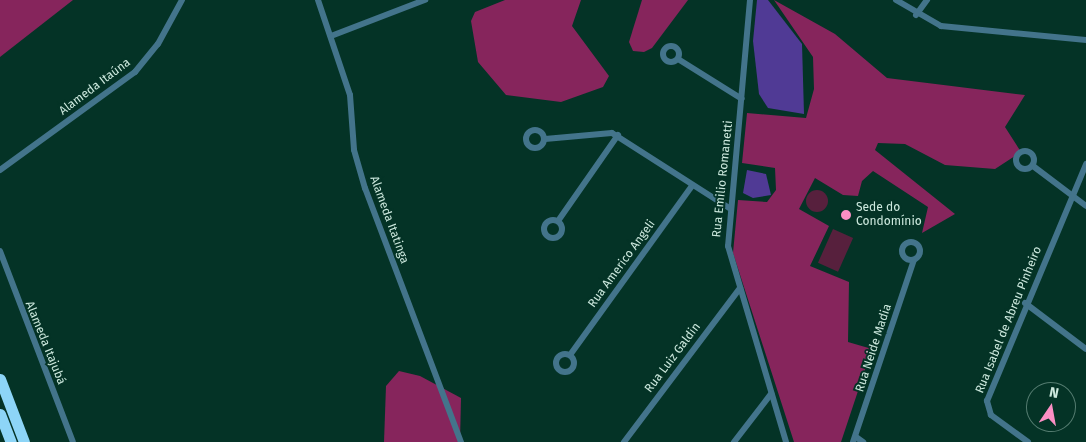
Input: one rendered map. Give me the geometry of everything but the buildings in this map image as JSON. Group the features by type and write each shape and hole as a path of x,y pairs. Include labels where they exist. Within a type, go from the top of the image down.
{"highway":[{"path":"0,379 24,442"},
{"path":"0,414 11,442"}],"street":[{"name":"Alameda Itaúna","path":"0,170 135,72 158,44 182,0"},
{"name":"Alameda Itatinga","path":"318,0 350,95 354,150 365,188 461,442"},
{"path":"331,36 425,0"},
{"name":"Rua Emilio Romanetti","path":"750,0 728,246 786,442"},
{"path":"896,0 916,15 941,26 1086,40"},
{"path":"916,15 927,0"},
{"path":"678,59 742,99"},
{"path":"545,139 600,132 618,135 692,186 732,209"},
{"path":"558,221 618,135"},
{"name":"Rua Isabel de Abreu Pinheiro","path":"1028,442 991,415 987,405 1025,303 1086,164"},
{"path":"1033,166 1086,206"},
{"name":"Rua Americo Angeli","path":"570,354 692,186"},
{"name":"Alameda Itajubá","path":"0,251 73,442"},
{"name":"Rua Neide Madia","path":"854,440 914,260"},
{"name":"Rua Luiz Galdin","path":"624,442 740,288"},
{"path":"1025,303 1086,349"},
{"path":"734,442 771,394"},
{"path":"854,440 863,442"}],"shaded area":[{"path":"0,0 73,0 0,57"},
{"path":"505,0 581,0 572,26 609,76 603,87 561,102 506,95 478,62 471,21 475,12"},
{"path":"642,0 688,0 652,48 644,52 633,51 629,42"},
{"path":"757,0 768,0 802,44 804,114 768,108 759,94 753,41"},
{"path":"774,0 835,34 887,78 1025,95 1005,127 1021,152 995,169 945,165 905,144 878,143 875,150 955,214 922,233 928,207 873,171 862,181 858,196 843,195 815,178 799,209 829,226 810,266 849,282 848,342 872,349 841,442 794,442 733,253 738,200 767,202 776,190 775,168 742,163 747,113 806,118 814,89 813,57"},
{"path":"747,170 766,174 771,195 753,198 743,193"},
{"path":"817,190 825,193 828,201 825,209 817,212 809,209 806,201 809,193"},
{"path":"833,229 853,238 838,272 818,263"},
{"path":"399,371 420,376 461,398 460,442 384,442 386,386"}],"place":[{"name":"Sede do Condomínio","path":"846,215"}]}
